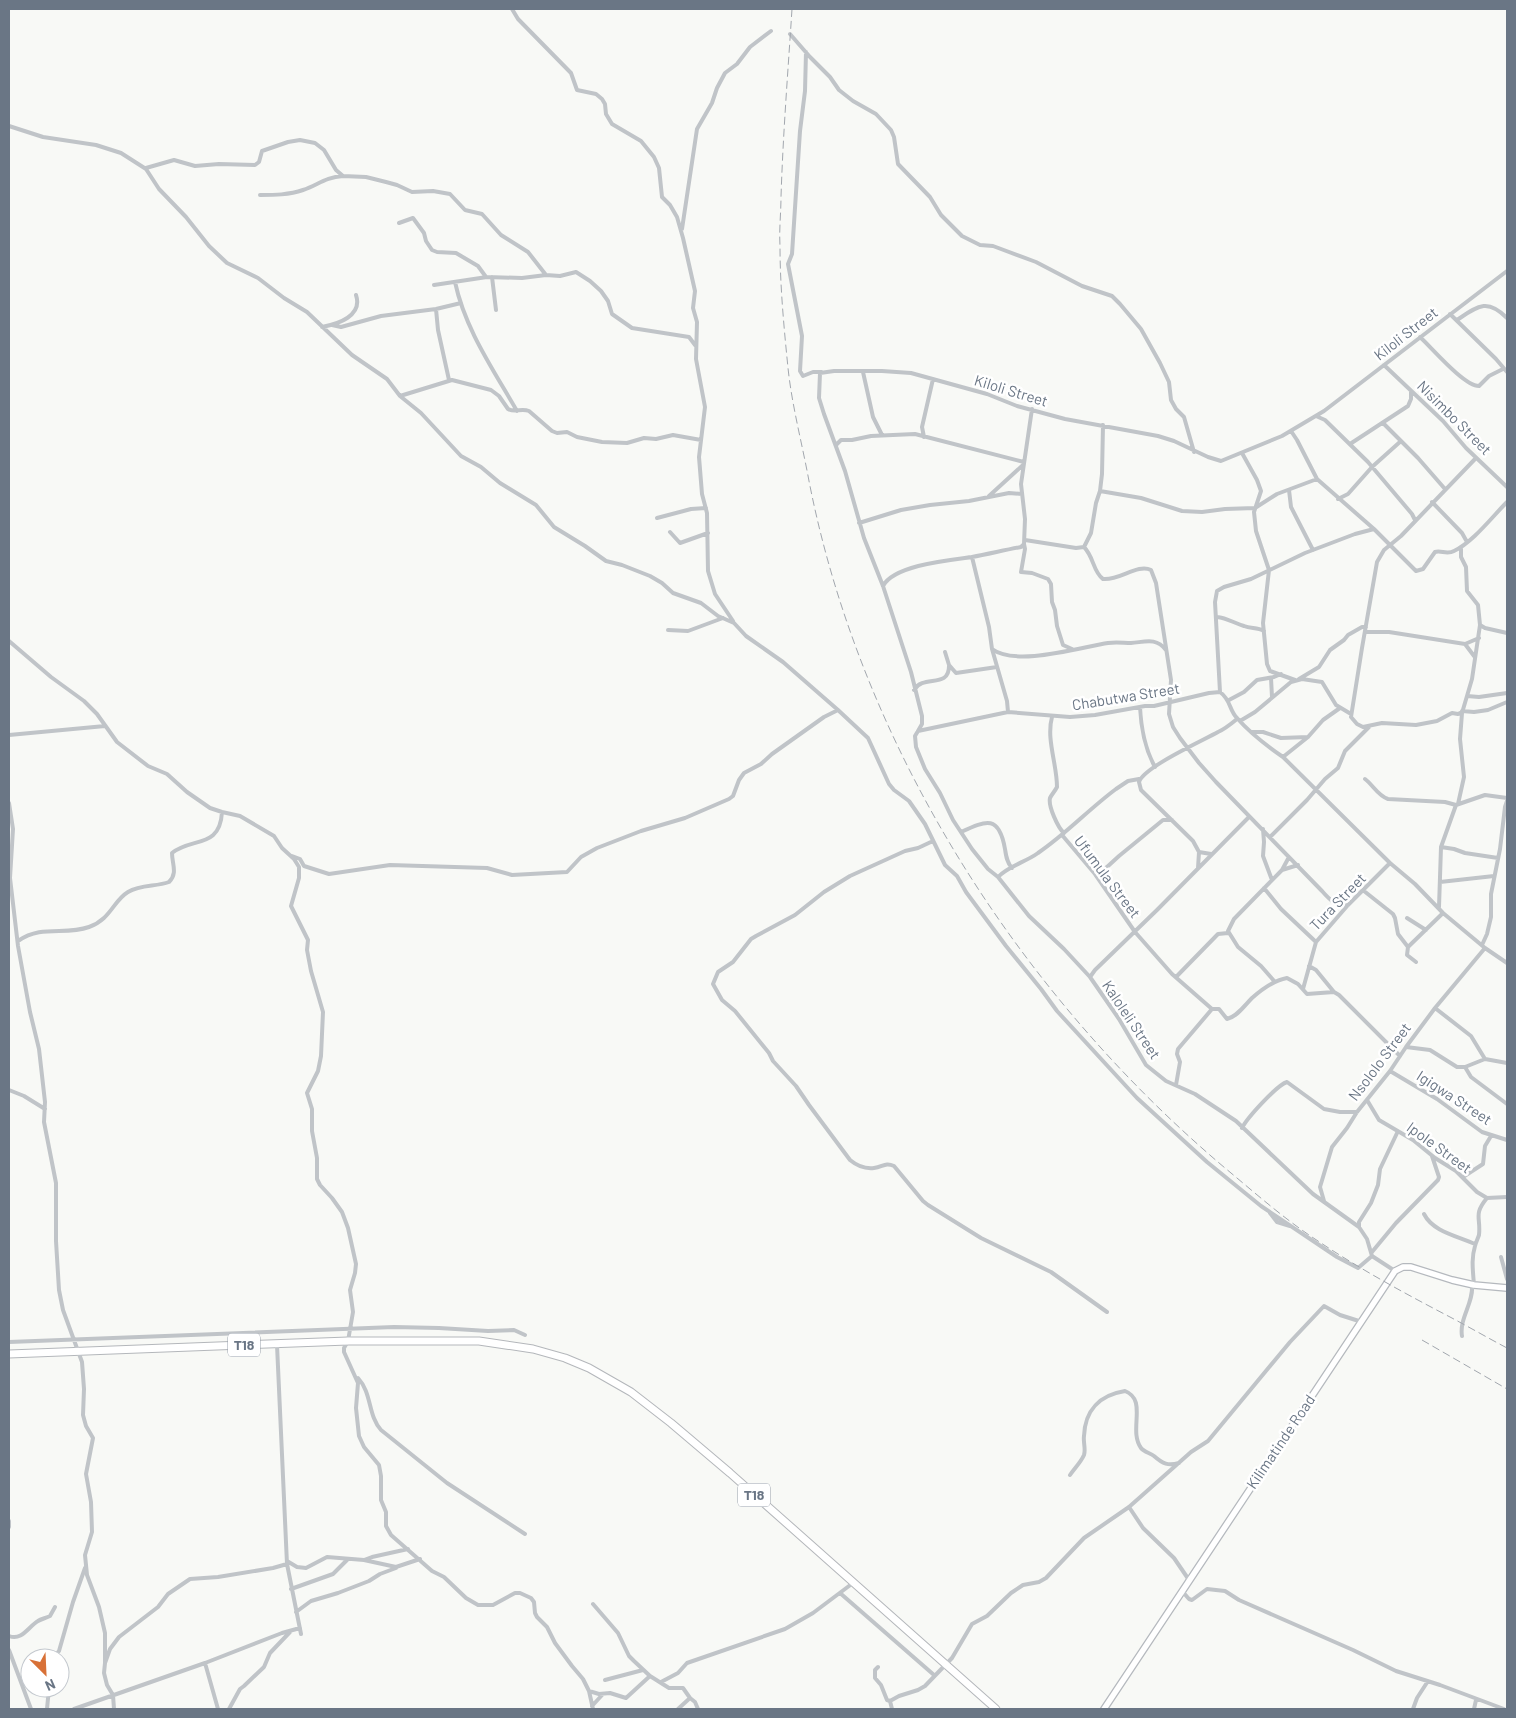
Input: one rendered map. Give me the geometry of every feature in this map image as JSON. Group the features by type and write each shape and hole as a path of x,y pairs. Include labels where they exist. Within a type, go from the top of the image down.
{"highway":[{"name":"T18","path":"9,1354 79,1353 348,1341 479,1340 533,1349 565,1358 589,1368 631,1392 671,1423 996,1709"}],"main road":[{"path":"1395,1272 1411,1267 1452,1280 1507,1288"},
{"name":"Kilimatinde Road","path":"1104,1709 1395,1272"}],"street":[{"path":"512,9 518,19 571,73 578,90 596,94 602,99 606,106 606,114 612,124 641,141 654,157 659,168 662,197 673,210 681,231 695,291 694,308 697,322 695,345 699,383 705,407 699,457 702,494 706,508 708,566 713,589 734,623 746,636 782,662 868,738 889,784 909,801 925,824 946,865 957,876 966,892 1006,946 1075,1033 1164,1125 1206,1162 1269,1212 1337,1257 1358,1268 1372,1254 1396,1223 1438,1180 1439,1176 1432,1156"},
{"path":"681,231 697,129 712,103 725,73 736,64 750,47 771,31"},
{"path":"790,34 841,92 876,114 891,130 894,137 898,164 930,197 941,215 962,236 980,245 993,246 1036,262 1082,286 1112,296 1120,304 1141,329 1160,363 1169,382 1171,400 1184,417 1194,452"},
{"name":"Kiloli Street","path":"806,52 805,91 800,132 792,254 788,264 802,336 800,371 804,376 814,372 901,372 933,379 1065,419 1167,438 1217,461 1225,460 1290,431 1316,416 1507,272"},
{"path":"9,126 49,138 93,144 121,153 145,168 149,171 159,189 186,217 209,246 227,263 258,278 284,298 307,312 352,355 388,379 400,396 421,413 461,456 536,505 556,529 586,546 606,561 650,576 662,583 673,593 701,603 712,612 734,623"},
{"path":"145,168 161,165 172,160 195,166 218,164 255,165 259,162 264,150 300,140 318,144 324,150 336,170 343,176"},
{"path":"260,195 276,195 304,190 329,177 343,176 366,177 398,185 412,192 432,191 450,194 465,210 482,214 501,235 528,252 546,275"},
{"path":"399,223 414,218 432,250 456,253 478,266 486,277"},
{"path":"434,285 486,277 560,276 575,272 581,274 606,296 613,314 630,327 636,330 689,337 695,345"},
{"path":"492,278 496,310"},
{"path":"455,282 477,345 491,365 516,411"},
{"path":"322,327 332,325 353,314 358,306 356,295"},
{"path":"332,325 341,326 392,314 436,309 461,303"},
{"path":"1457,320 1479,306 1496,308 1507,318"},
{"path":"436,309 438,330 449,380"},
{"path":"1450,314 1496,358 1507,372"},
{"path":"1420,336 1468,383 1479,386 1489,376 1503,369"},
{"name":"Nisimbo Street","path":"1384,365 1443,421 1476,458 1507,487"},
{"path":"821,372 819,376 819,398 836,445 859,523 883,586 911,672 922,716 922,724 914,739 921,761 972,849 988,869 998,877 1029,916 1090,977"},
{"path":"863,372 872,417 882,435"},
{"path":"924,437 922,427 933,379"},
{"path":"400,396 449,380 491,390 499,396 508,409 528,411 557,433 567,432 577,437 601,442 627,442 673,435 701,440"},
{"path":"1350,444 1408,406 1411,399 1411,391"},
{"path":"1032,409 1021,484 1025,519 1025,549 1021,572 1032,573 1048,579 1061,642 1064,646 1074,649"},
{"path":"1316,416 1325,420 1372,467 1415,520"},
{"path":"1383,423 1435,476 1445,489"},
{"path":"1084,548 1091,533 1100,491 1103,425"},
{"path":"1290,431 1297,440 1317,479 1374,529 1416,571 1423,569 1435,552 1450,553 1461,547 1507,502"},
{"path":"836,445 841,440 849,441 882,435 909,434 1023,464"},
{"path":"1338,499 1348,494 1372,467 1401,441"},
{"path":"1242,453 1260,486 1260,497 1255,508 1256,531 1269,570 1263,623 1268,668 1270,672 1297,680 1322,682 1334,702 1351,714"},
{"path":"1476,458 1382,553 1377,562 1351,714 1357,724 1363,727 1382,723 1416,725 1437,721 1452,712 1458,714 1462,711 1488,710 1507,702"},
{"path":"988,497 1023,464"},
{"path":"1100,491 1141,498 1170,508 1202,512 1232,508 1255,508 1277,494 1317,479"},
{"path":"1289,490 1290,505 1293,513 1313,550"},
{"path":"859,523 908,509 1014,493 1022,494"},
{"path":"1432,502 1462,533 1467,542"},
{"path":"657,518 691,509 706,508"},
{"path":"1374,529 1313,550 1246,581 1217,591 1215,595 1220,692 1229,700 1238,720 1283,757 1443,913 1484,947 1507,963"},
{"path":"670,532 680,543 708,533"},
{"path":"883,586 890,577 923,565 1016,548 1025,542 1084,548"},
{"path":"1439,908 1441,847 1457,805 1464,777 1460,739 1462,711 1472,679 1480,625 1478,605 1466,591 1466,568 1461,557 1461,547"},
{"path":"1084,548 1092,558 1099,576 1102,578 1120,577 1143,568 1151,570 1156,583 1171,680 1172,690 1168,707 1173,727 1204,769 1332,902 1343,906 1348,905"},
{"path":"972,557 989,627 992,650 1007,701 1008,712"},
{"path":"1216,617 1229,619 1246,627 1258,628 1264,631"},
{"path":"668,630 688,630 723,618"},
{"path":"1480,625 1507,633"},
{"path":"998,877 1036,855 1128,781 1139,779 1155,767 1255,712 1272,697 1319,667 1330,650 1348,635 1362,627 1366,630 1465,644 1478,638"},
{"path":"9,641 51,677 84,701 97,714 114,739 150,767 167,774 183,789 207,806 240,816 269,832 283,850 300,859 304,866 328,874 390,865 486,868 512,875 567,872 581,857 597,848 641,831 685,818 729,799 735,792 739,780 744,773 761,764 824,717 838,710"},
{"path":"992,650 999,654 1028,656 1055,654 1112,642 1152,641 1159,643 1167,652"},
{"path":"1465,644 1474,656"},
{"path":"944,652 949,665 956,673 997,667"},
{"path":"914,690 920,684 945,677 948,674 949,665"},
{"path":"1229,700 1244,692 1257,680 1272,678 1281,674"},
{"path":"1272,678 1272,697"},
{"name":"Chabutwa Street","path":"918,731 1008,712 1070,718 1154,706 1220,692"},
{"path":"1467,696 1479,697 1507,693"},
{"path":"1283,757 1308,737 1318,725 1341,708 1353,703"},
{"path":"1140,708 1140,724 1155,767"},
{"name":"Ufumula Street","path":"1052,717 1050,722 1057,787 1051,796 1050,802 1058,825 1135,932 1176,977 1212,1008 1219,1009 1226,1018 1230,1019 1253,997 1275,982"},
{"path":"9,735 105,726"},
{"path":"1270,837 1325,779 1338,768 1345,751 1369,727"},
{"path":"1252,732 1263,732 1281,738 1308,737"},
{"path":"1139,779 1139,788 1193,841 1199,852 1197,869"},
{"path":"1365,779 1373,785 1382,797 1388,799 1457,805 1486,795 1507,799 1501,827 1500,849 1494,876 1490,917 1484,947"},
{"path":"9,803 13,829 10,878 30,1012 39,1049 45,1109 44,1122 56,1183 59,1290 63,1310 82,1366 83,1415 86,1426 94,1438 86,1474 91,1502 92,1532 85,1551 86,1575 99,1607 105,1634 105,1678 113,1695 114,1709"},
{"path":"1162,810 1163,820"},
{"path":"18,941 27,935 46,930 76,930 90,927 107,916 123,895 129,891 138,887 169,882 174,874 172,853 182,847 203,842 214,834 220,825 222,812"},
{"name":"Kaloleli Street","path":"1249,817 1090,977 1119,1019 1146,1065 1166,1081 1195,1094 1226,1114 1314,1194 1358,1227 1367,1239 1372,1254 1395,1272"},
{"path":"1095,874 1107,867 1163,820 1172,820"},
{"path":"961,832 984,823 989,822 993,824 1003,838 1008,862 1012,868"},
{"path":"1262,828 1264,856 1272,880"},
{"path":"933,841 918,848 905,851 850,876 824,892 795,915 751,939 733,962 718,972 714,979 714,986 722,1000 735,1011 769,1053 773,1061 796,1086 808,1105 850,1160 859,1166 870,1168 887,1163 894,1166 928,1205 982,1238 1051,1272 1107,1312"},
{"path":"1441,847 1448,847 1469,854 1498,858"},
{"path":"1500,849 1507,849"},
{"path":"1199,852 1211,854"},
{"path":"292,856 300,874 291,906 308,940 307,950 311,971 322,1002 323,1012 321,1056 318,1071 307,1093 312,1109 312,1131 317,1158 317,1179 342,1212 348,1228 356,1264 350,1290 353,1306 348,1341 344,1352 356,1377 358,1388 356,1408 359,1436 364,1447 379,1465 381,1496 386,1512 386,1526 392,1535 432,1571 444,1577 466,1598 478,1605 493,1605 515,1593 531,1598 534,1602 537,1617 547,1627 555,1643 582,1677 589,1691 592,1708"},
{"path":"1228,933 1234,919 1282,870 1289,857"},
{"name":"Tura Street","path":"1303,989 1316,942 1348,905 1390,863"},
{"path":"1282,870 1298,865"},
{"path":"1440,882 1494,876"},
{"path":"1264,888 1281,909 1316,942"},
{"path":"1364,891 1393,914 1398,934 1408,947"},
{"path":"1416,962 1407,955 1408,947 1443,913"},
{"path":"1407,918 1426,930"},
{"path":"1176,977 1218,934 1228,933"},
{"path":"1228,933 1238,947 1275,982 1287,978 1293,980 1305,992 1311,995 1334,992"},
{"name":"Nsololo Street","path":"1324,1201 1320,1187 1332,1147 1435,1008 1484,947"},
{"path":"1309,966 1316,970 1334,992 1400,1056"},
{"path":"1176,1085 1180,1062 1177,1054 1178,1049 1212,1008"},
{"path":"1435,1008 1471,1036 1485,1059"},
{"path":"1406,1047 1430,1050 1457,1067 1465,1067 1485,1059 1507,1064"},
{"path":"1465,1067 1471,1077 1507,1104"},
{"name":"Igigwa Street","path":"1390,1071 1437,1098 1482,1132 1507,1140"},
{"path":"1242,1128 1280,1085 1287,1082 1324,1109 1340,1112 1357,1112"},
{"path":"9,1090 24,1096 45,1109"},
{"name":"Ipole Street","path":"1366,1100 1379,1120 1413,1140 1432,1156 1463,1176 1477,1192 1487,1198"},
{"path":"1358,1227 1359,1222 1371,1203 1378,1185 1380,1169 1398,1131"},
{"path":"1463,1176 1482,1164 1486,1146 1491,1136"},
{"path":"1462,1336 1462,1324 1472,1299 1472,1263 1475,1244 1479,1234 1479,1208 1487,1198 1507,1197"},
{"path":"1424,1214 1430,1222 1444,1231 1475,1244"},
{"path":"1501,1257 1507,1279"},
{"path":"890,1701 918,1690 956,1652 972,1624 987,1616 1017,1588 1046,1578 1084,1538 1101,1528 1128,1507 1211,1437 1290,1342 1324,1306 1340,1315 1362,1322"},
{"path":"9,1342 349,1328 417,1327 488,1331 514,1330 525,1334"},
{"path":"277,1345 287,1563 301,1634"},
{"path":"356,1377 366,1388 377,1424 381,1430 447,1483 525,1534"},
{"path":"1070,1475 1084,1456 1084,1430 1093,1409 1104,1396 1125,1391 1134,1396 1136,1400 1135,1430 1140,1447 1163,1463 1169,1465 1179,1463"},
{"path":"1128,1507 1142,1528 1174,1558 1189,1580"},
{"path":"9,1521 9,1526"},
{"path":"364,1560 408,1548"},
{"path":"105,1663 110,1649 119,1637 158,1607 167,1595 190,1579 218,1577 273,1568 287,1563 306,1568 325,1558 364,1560 400,1567"},
{"path":"296,1612 311,1601 338,1593 420,1559"},
{"path":"291,1590 333,1574 347,1560"},
{"path":"60,1648 86,1566"},
{"path":"661,1682 678,1673 687,1663 786,1629 798,1623 853,1583"},
{"path":"1182,1591 1189,1600 1192,1600 1207,1589 1225,1591 1239,1600 1306,1628 1396,1671 1504,1709"},
{"path":"840,1594 934,1675"},
{"path":"593,1604 618,1633 629,1656 650,1676 670,1688 683,1688 695,1702 698,1709"},
{"path":"9,1636 14,1638 20,1636 38,1620 50,1616 54,1607"},
{"path":"74,1709 300,1628"},
{"path":"228,1709 240,1689 264,1667 270,1653 291,1630"},
{"path":"9,1650 31,1709"},
{"path":"205,1663 218,1709"},
{"path":"9,1666 15,1667"},
{"path":"878,1667 875,1670 876,1678 882,1685 892,1709"},
{"path":"605,1680 643,1670"},
{"path":"589,1691 603,1694 610,1693 626,1698 650,1676"},
{"path":"1414,1709 1417,1698 1428,1681"},
{"path":"592,1708 603,1694"},
{"path":"678,1709 690,1698"},
{"path":"1474,1709 1476,1700"}],"railway":[{"path":"792,9 780,233 782,307 790,382 809,481 833,580 867,676 909,769 959,859 1017,944 1080,1025 1150,1099 1225,1168 1303,1231 1381,1280 1507,1348"},
{"path":"1422,1340 1507,1389"}]}
